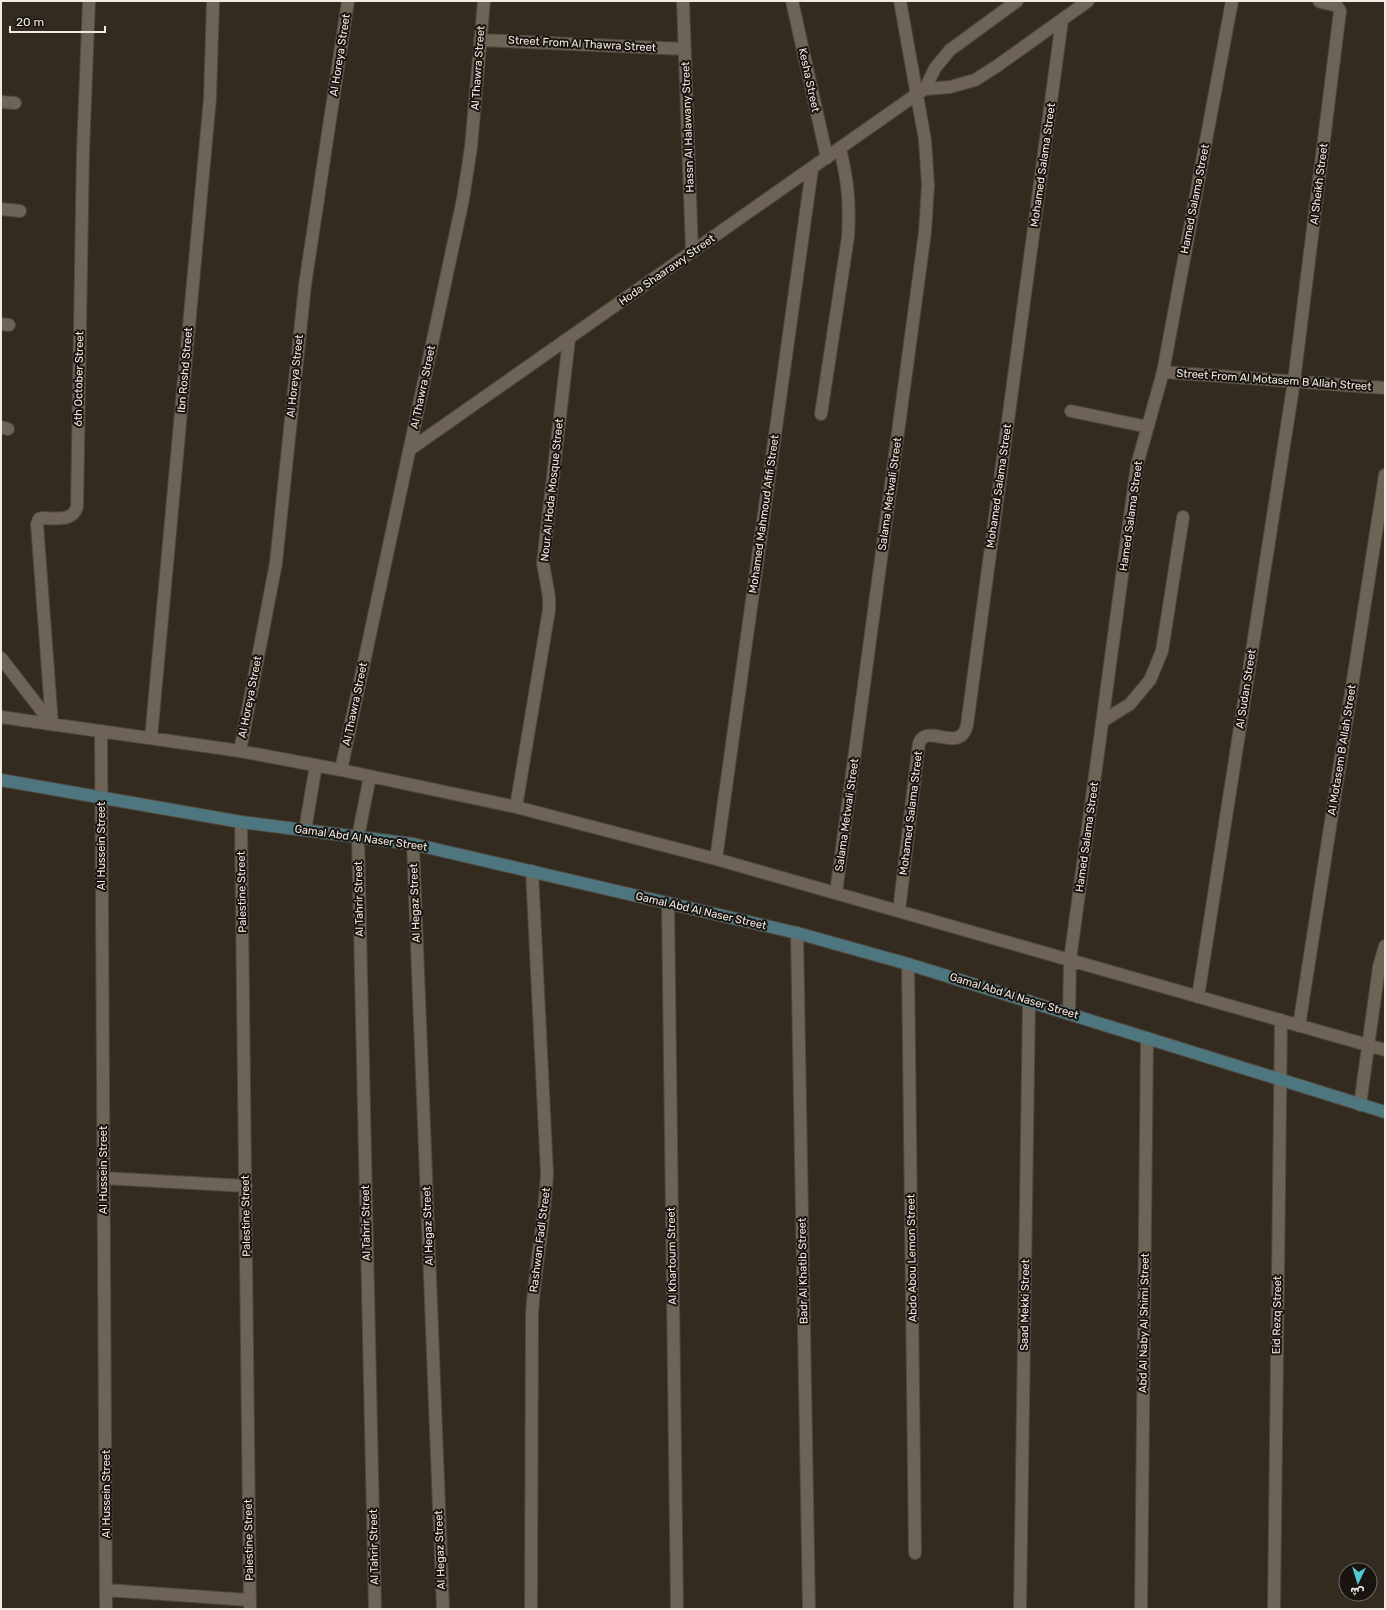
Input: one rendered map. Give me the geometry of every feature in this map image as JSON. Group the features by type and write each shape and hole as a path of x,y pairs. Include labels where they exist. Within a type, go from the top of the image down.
{"street":[{"name":"6th October Street","path":"52,724 37,524 39,519 42,518 67,518 72,516 76,512 77,507 83,150 89,1"},
{"name":"Ibn Roshd Street","path":"151,738 210,98 213,1"},
{"name":"Al Horeya Street","path":"240,751 276,563 305,285 348,1"},
{"name":"Al Thawra Street","path":"340,770 463,199 471,147 484,1"},
{"name":"Hassn Al Halawany Street","path":"683,1 692,252"},
{"name":"Kesha Street","path":"792,1 826,158"},
{"name":"Salama Metwali Street","path":"836,893 925,232 928,185 921,92 900,1"},
{"name":"Hoda Shaarawy Street","path":"409,450 921,92 935,68 950,50 1002,6 1017,1"},
{"path":"921,92 950,88 975,80 998,66 1088,1"},
{"name":"Hamed Salama Street","path":"1069,1014 1070,960 1137,465 1163,372 1232,1"},
{"name":"Al Sheikh Street","path":"1294,381 1340,11 1334,4 1322,3 1319,1"},
{"name":"Mohamed Salama Street","path":"899,910 920,738 930,735 951,738 959,737 965,733 967,725 1062,20"},
{"name":"Street From Al Thawra Street","path":"480,40 685,49"},
{"path":"1,102 15,103"},
{"path":"821,414 848,238 849,208 847,178 840,149"},
{"name":"Mohamed Mahmoud Afifi Street","path":"716,858 812,169"},
{"path":"1,209 20,211"},
{"name":"Nour Al Hoda Mosque Street","path":"516,807 549,610 549,597 543,563 569,339"},
{"name":"Street From Al Motasem B Allah Street","path":"1163,372 1385,388"},
{"name":"Al Sudan Street","path":"1198,996 1294,381"},
{"path":"1071,411 1148,427"},
{"name":"Al Motasem B Allah Street","path":"1299,1026 1385,475"},
{"path":"1103,721 1130,704 1150,680 1162,650 1183,517"},
{"path":"1,658 52,724"},
{"path":"1,716 240,751 316,765 516,807 716,858 1385,1050"},
{"name":"Al Hussein Street","path":"101,731 106,1609"},
{"path":"304,830 316,765"},
{"name":"Al Tahrir Street","path":"370,776 358,837 375,1609"},
{"name":"Gamal Abd Al Naser Street","path":"1,780 101,799 242,822 413,844 797,933 908,964 1385,1112"},
{"name":"Palestine Street","path":"242,822 249,1605"},
{"name":"Al Hegaz Street","path":"413,844 443,1609"},
{"name":"Rashwan Fadl Street","path":"531,1609 532,1314 536,1267 544,1221 547,1173 532,871"},
{"name":"Al Khartoum Street","path":"668,903 677,1609"},
{"name":"Badr Al Khatib Street","path":"797,933 809,1609"},
{"path":"1360,1105 1379,967 1385,946"},
{"name":"Abdo Abou Lemon Street","path":"908,964 915,1553"},
{"name":"Saad Mekki Street","path":"1020,1609 1029,1001"},
{"name":"Eid Rezq Street","path":"1274,1609 1281,1020"},
{"name":"Abd Al Naby Al Shimi Street","path":"1141,1609 1148,1038"},
{"path":"103,1178 246,1186"},
{"path":"106,1590 249,1605"}]}
